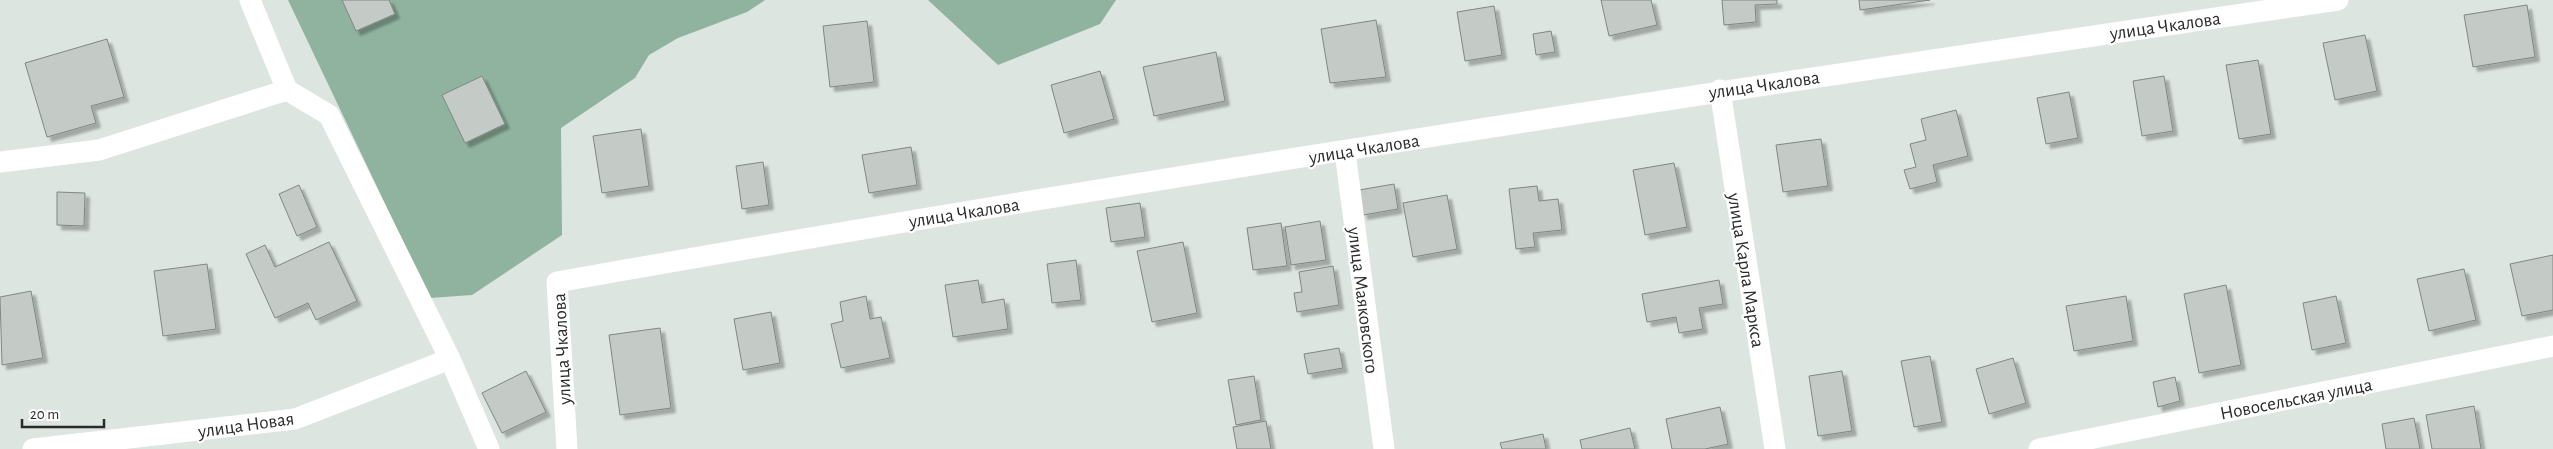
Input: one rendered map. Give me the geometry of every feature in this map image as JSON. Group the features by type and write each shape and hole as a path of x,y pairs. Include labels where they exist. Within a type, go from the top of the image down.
{"street":[{"path":"250,0 287,90 329,115 450,360 489,449"},
{"name":"улица Чкалова","path":"567,449 557,282 880,225 1345,152 1720,90 2338,0"},
{"path":"0,162 98,150 287,90"},
{"name":"улица Карла Маркса","path":"1720,90 1774,449"},
{"name":"улица Маяковского","path":"1345,152 1384,449"},
{"name":"Новосельская улица","path":"2039,449 2553,346"},
{"name":"улица Новая","path":"33,449 295,419 450,360"}],"green space":[{"path":"288,0 765,0 747,12 678,38 649,55 635,78 561,128 562,235 472,295 430,298"},
{"path":"928,0 1116,0 1100,24 998,65"}],"building":[{"path":"342,0 389,0 395,14 356,31"},
{"path":"1601,0 1651,0 1657,25 1609,36"},
{"path":"1722,0 1777,0 1777,4 1755,5 1756,22 1724,25"},
{"path":"1859,0 1930,0 1860,10"},
{"path":"2527,5 2535,57 2473,67 2464,15"},
{"path":"1494,6 1502,55 1465,61 1457,12"},
{"path":"1376,20 1386,77 1330,83 1321,29"},
{"path":"867,21 874,82 830,87 823,26"},
{"path":"1551,31 1555,52 1536,55 1533,34"},
{"path":"2365,35 2377,91 2335,100 2323,43"},
{"path":"107,39 124,97 91,106 96,123 47,137 25,63"},
{"path":"1216,52 1225,101 1154,116 1143,67"},
{"path":"2258,60 2271,134 2239,139 2226,65"},
{"path":"1100,71 1114,119 1064,133 1051,85"},
{"path":"482,76 505,124 465,143 442,95"},
{"path":"2164,76 2173,131 2142,136 2133,81"},
{"path":"2069,92 2078,138 2046,144 2037,98"},
{"path":"1956,110 1968,156 1933,165 1937,182 1910,189 1904,170 1916,167 1910,144 1926,140 1921,119"},
{"path":"641,129 649,186 602,193 593,136"},
{"path":"1821,139 1828,186 1783,192 1776,145"},
{"path":"911,147 917,185 869,193 862,155"},
{"path":"763,162 769,205 742,209 736,166"},
{"path":"1674,163 1687,227 1645,235 1633,170"},
{"path":"1394,184 1398,209 1363,215 1359,190"},
{"path":"299,185 317,227 297,236 279,194"},
{"path":"1537,186 1539,201 1558,199 1562,230 1533,233 1535,247 1516,249 1509,189"},
{"path":"57,192 85,193 84,226 57,225"},
{"path":"1447,195 1457,249 1413,257 1403,203"},
{"path":"1140,203 1145,237 1111,242 1106,208"},
{"path":"1320,221 1326,260 1291,265 1285,227"},
{"path":"1281,223 1287,266 1253,270 1247,228"},
{"path":"329,242 357,301 316,320 308,303 275,318 246,254 265,245 275,267"},
{"path":"1183,242 1197,313 1152,322 1137,251"},
{"path":"2553,255 2553,310 2522,316 2510,264"},
{"path":"1076,260 1081,300 1052,303 1047,264"},
{"path":"207,264 216,329 163,336 154,271"},
{"path":"1333,266 1339,305 1297,312 1294,293 1302,292 1299,272"},
{"path":"2464,269 2476,320 2429,331 2417,279"},
{"path":"978,280 982,303 1004,299 1008,329 953,337 945,285"},
{"path":"1719,280 1723,304 1699,308 1703,329 1679,333 1676,317 1647,322 1642,294"},
{"path":"2226,285 2241,365 2199,373 2184,294"},
{"path":"31,291 43,358 2,365 0,297"},
{"path":"866,296 870,319 881,317 890,358 841,368 831,324 843,321 840,302"},
{"path":"2126,296 2133,341 2074,351 2066,306"},
{"path":"2336,296 2346,343 2312,350 2303,303"},
{"path":"771,312 780,363 743,370 734,319"},
{"path":"660,328 671,408 620,415 609,335"},
{"path":"1339,348 1343,368 1308,374 1304,354"},
{"path":"1930,356 1942,422 1914,427 1901,361"},
{"path":"2013,358 2026,403 1989,414 1976,369"},
{"path":"526,371 546,412 502,433 482,393"},
{"path":"1842,371 1852,431 1818,436 1809,376"},
{"path":"1254,376 1261,420 1236,425 1228,380"},
{"path":"2175,377 2180,401 2158,407 2153,382"},
{"path":"2474,406 2481,449 2432,449 2426,415"},
{"path":"1720,407 1728,444 1705,449 1672,449 1666,419"},
{"path":"2414,418 2420,449 2386,449 2382,424"},
{"path":"1266,421 1271,449 1237,449 1233,427"},
{"path":"1630,428 1635,449 1582,449 1580,440"},
{"path":"1543,434 1546,449 1502,449 1500,443"}]}
